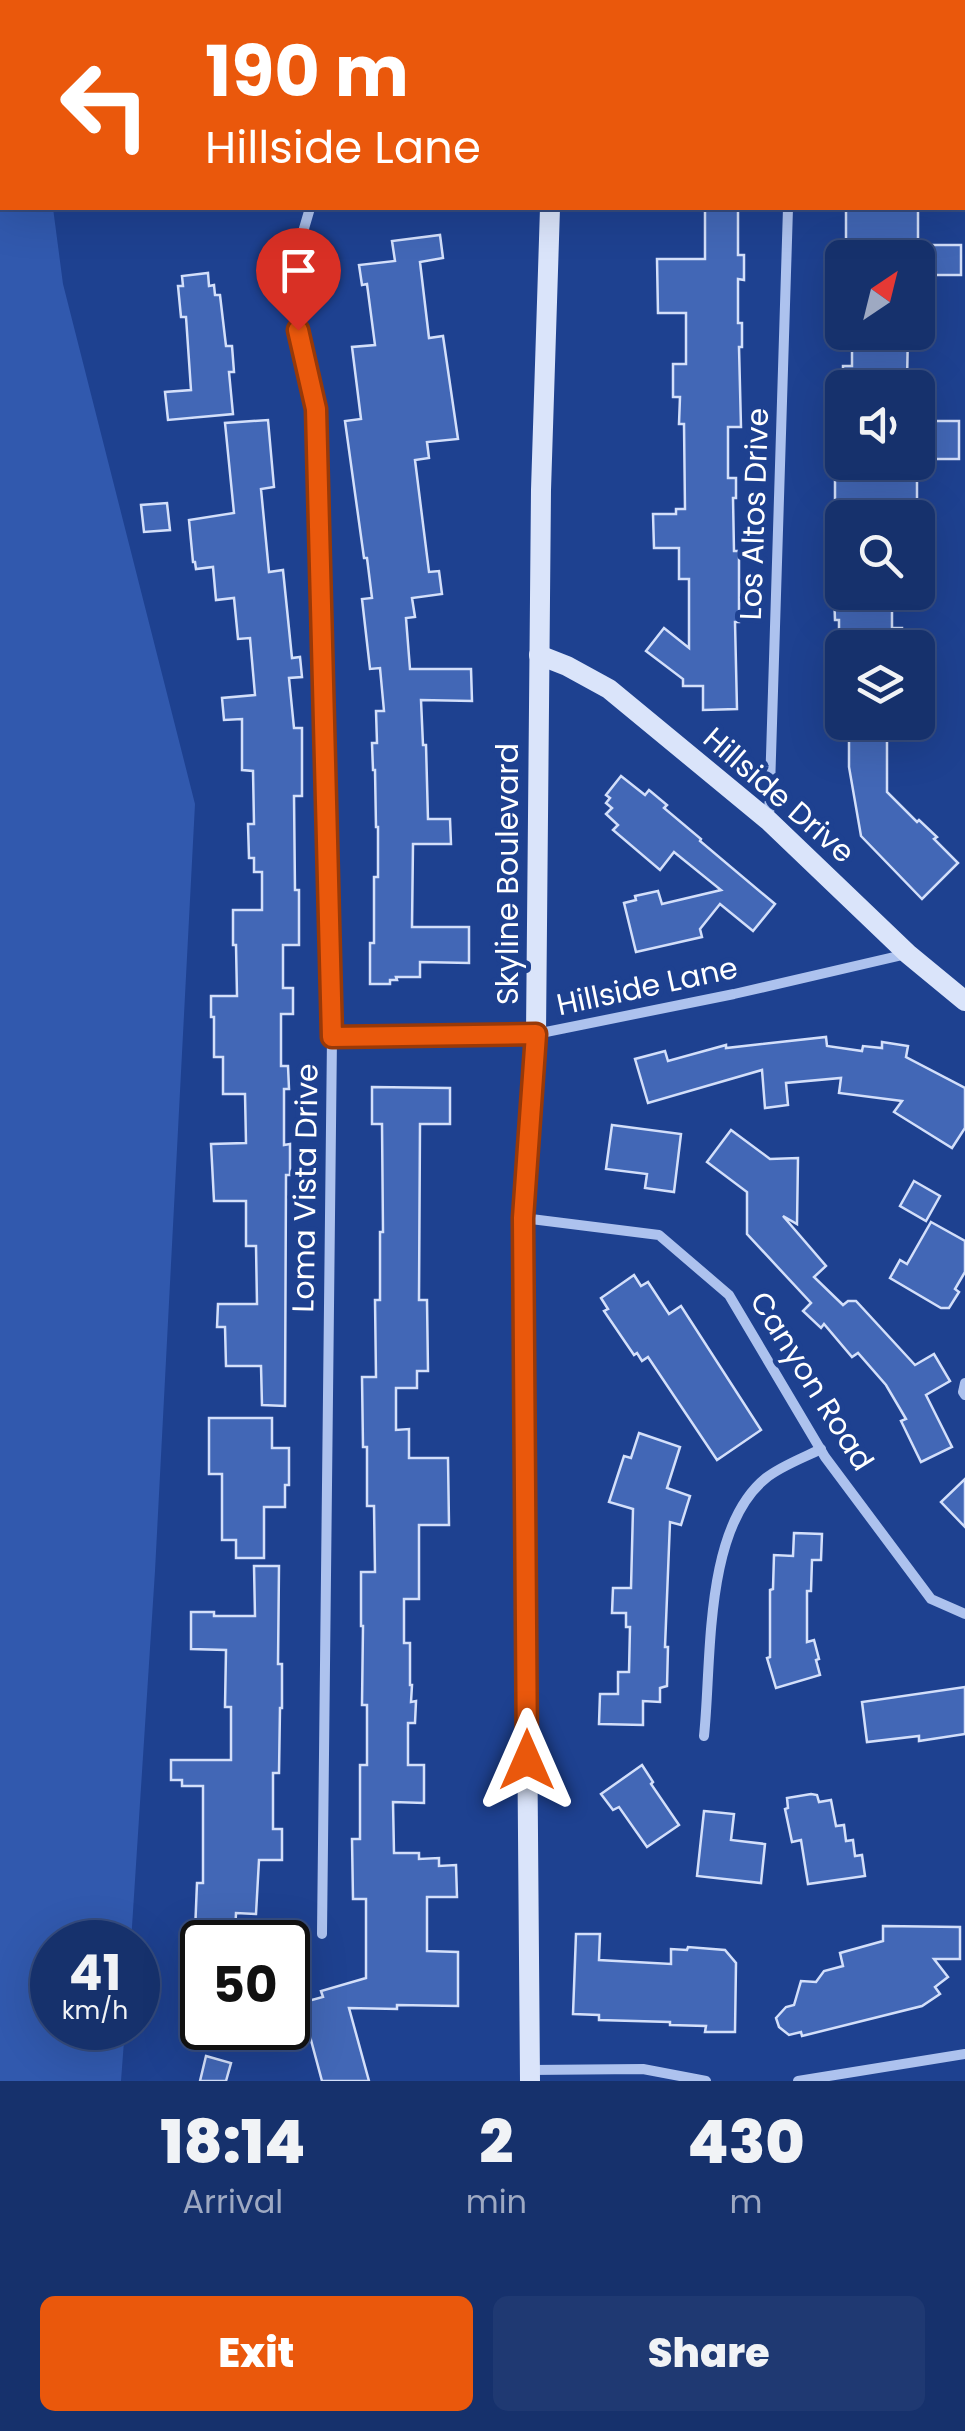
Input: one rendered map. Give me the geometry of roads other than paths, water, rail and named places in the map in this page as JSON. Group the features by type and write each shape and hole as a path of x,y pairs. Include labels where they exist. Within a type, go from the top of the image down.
{"main road":[{"name":"Skyline Boulevard","path":"530,2075 523,1218 536,1034 540,490 550,210"},
{"name":"Hillside Drive","path":"538,655 609,688 769,821 908,954 965,1001"}],"street":[{"name":"Loma Vista Drive","path":"309,210 293,266 298,330 316,409 332,1037 322,1934"},
{"name":"Los Altos Drive","path":"769,821 788,210"},
{"name":"Hillside Lane","path":"332,1037 536,1034 908,954"},
{"name":"Canyon Road","path":"523,1218 659,1235 729,1295 821,1449 931,1599 965,1614"},
{"path":"965,1383 965,1395"},
{"path":"704,1736 721,1554 735,1515 766,1478 821,1449"},
{"path":"798,2081 965,2054"},
{"path":"530,2075 644,2069 706,2081"}]}
